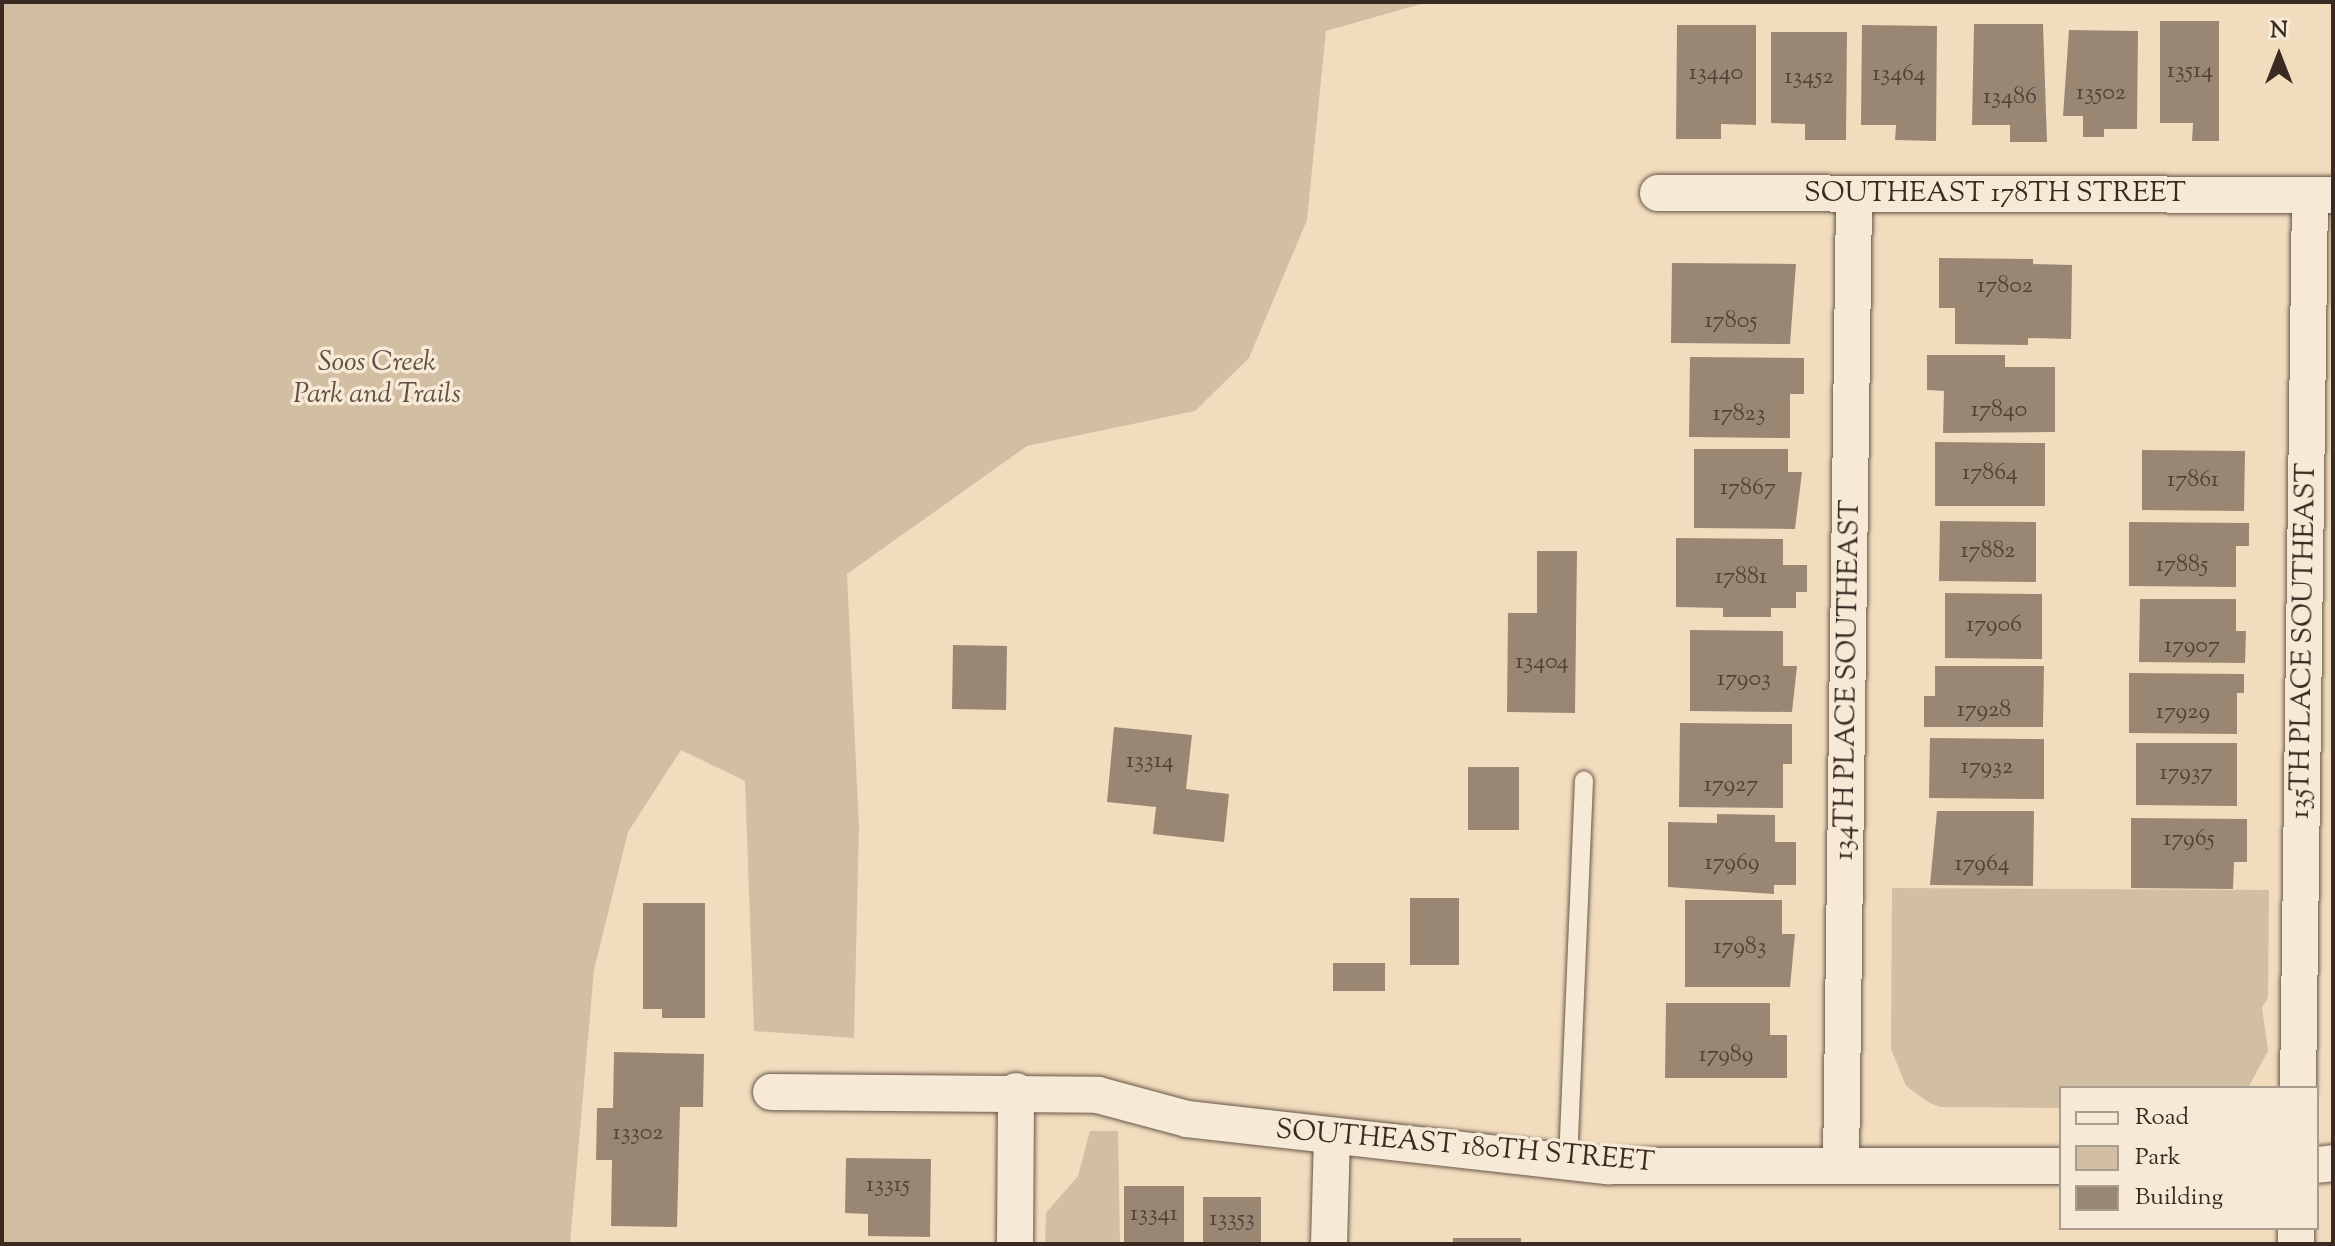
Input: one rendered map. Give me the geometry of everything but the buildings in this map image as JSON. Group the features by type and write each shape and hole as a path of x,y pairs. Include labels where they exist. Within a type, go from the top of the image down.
{"street":[{"name":"SOUTHEAST 178TH STREET","path":"1658,193 2321,195"},
{"name":"134TH PLACE SOUTHEAST","path":"1841,1166 1854,194"},
{"name":"135TH PLACE SOUTHEAST","path":"2298,1086 2321,195"},
{"name":"SOUTHEAST 180TH STREET","path":"771,1092 1016,1091 1098,1095 1187,1119 1332,1138 1568,1162 2059,1166"},
{"path":"1015,1244 1016,1091"},
{"path":"1329,1244 1332,1138"}],"lane":[{"path":"1568,1162 1584,780"}],"green space":[{"name":"Soos Creek Park and Trails","path":"2,2 1428,2 1326,31 1307,220 1249,358 1195,411 1027,446 847,574 859,827 854,1038 754,1031 745,781 681,750 628,832 594,970 570,1244 2,1244"},
{"path":"1892,888 2269,890 2268,998 2262,1007 2268,1051 2249,1086 2059,1086 2059,1108 1940,1107 1906,1086 1891,1049"},
{"path":"1090,1131 1118,1131 1120,1244 1045,1244 1046,1213 1078,1176"}]}
